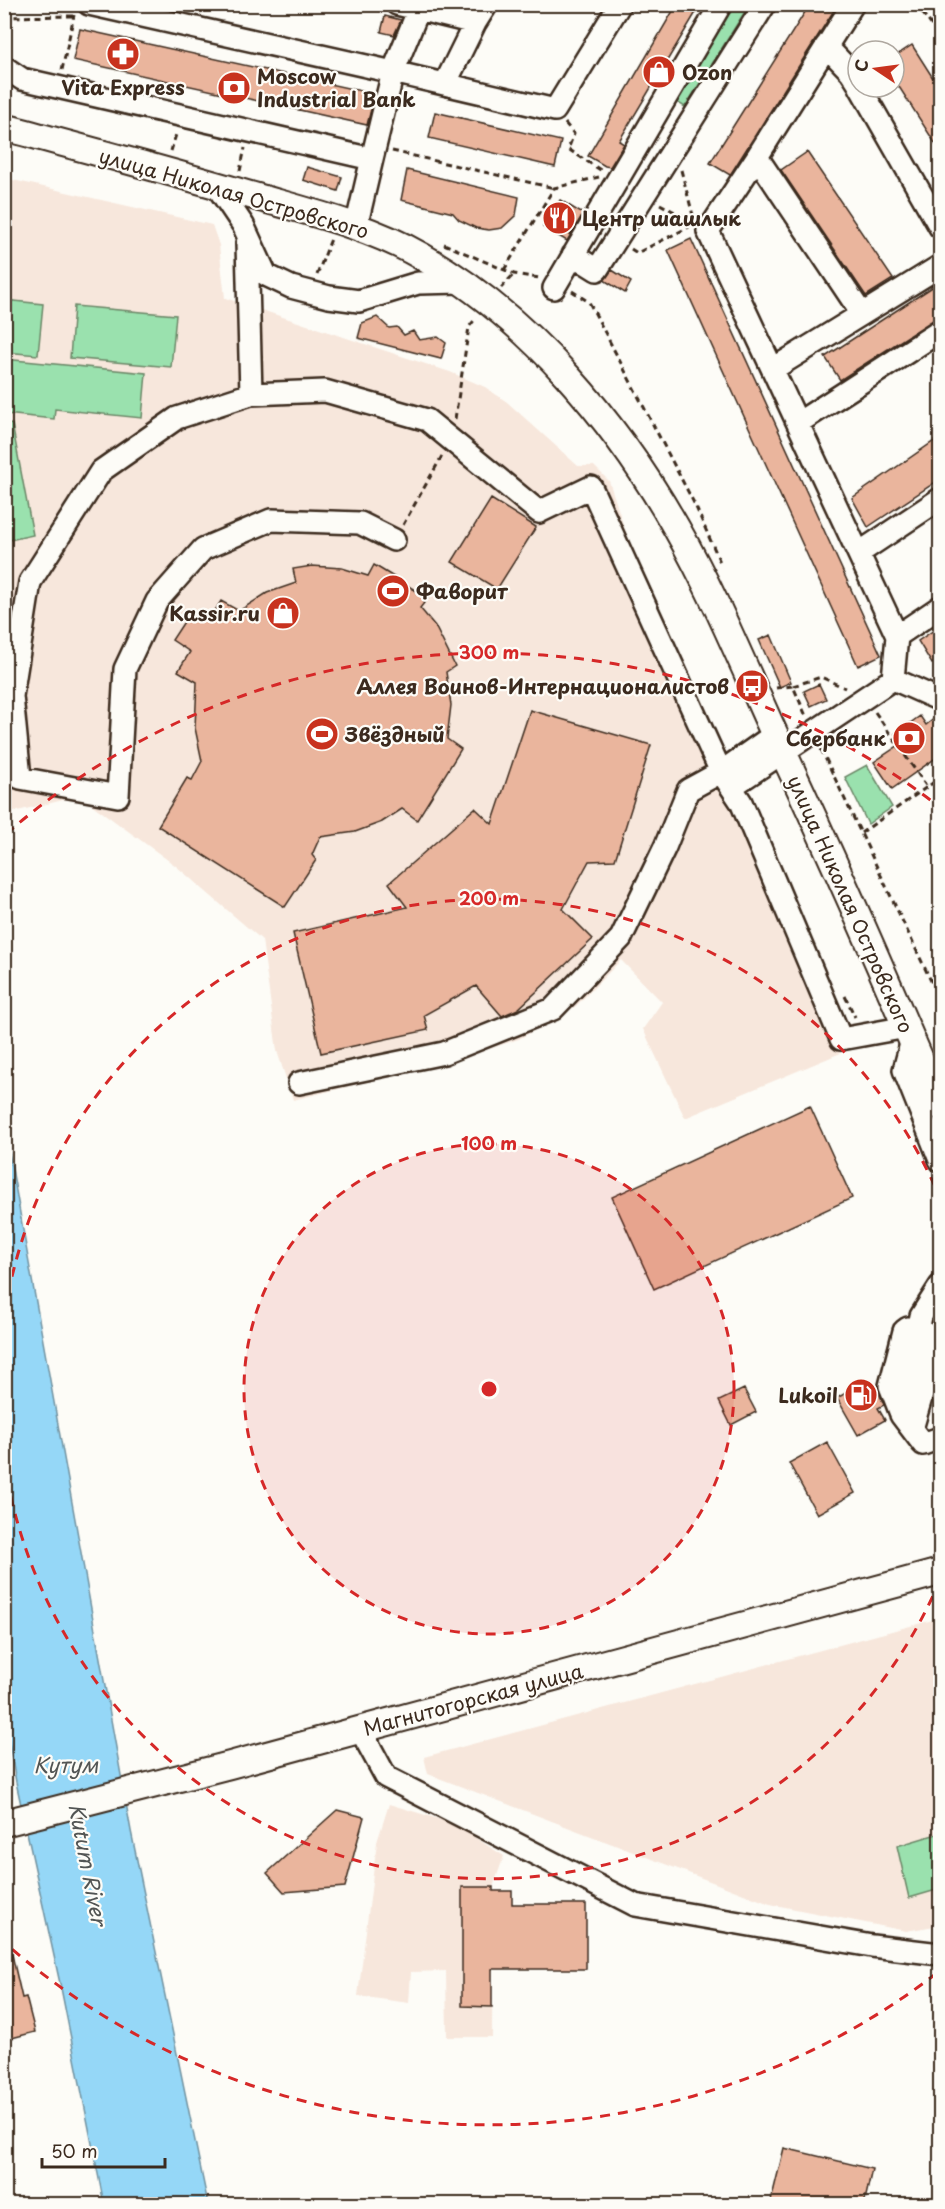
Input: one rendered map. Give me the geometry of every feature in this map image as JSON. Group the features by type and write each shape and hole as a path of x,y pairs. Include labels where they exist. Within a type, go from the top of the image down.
{"main road":[{"name":"улица Николая Островского","path":"4,127 165,171 227,180 347,224 421,256 462,282 524,331 555,362 626,450 651,485 679,532 779,742 940,1106"},
{"name":"Магнитогорская улица","path":"4,1823 230,1765 940,1572"}],"street":[{"path":"397,4 420,7 475,23"},
{"path":"446,84 475,23 487,4"},
{"path":"81,10 393,72 555,110 620,4"},
{"path":"556,285 721,4"},
{"path":"573,255 597,270 765,4"},
{"path":"853,4 708,231 897,636 893,679"},
{"path":"347,224 374,153 393,72 420,7"},
{"path":"826,46 846,67"},
{"path":"4,67 22,79 249,131 374,153"},
{"path":"867,99 940,226"},
{"path":"757,157 862,314"},
{"path":"227,180 247,234 266,275 291,287 329,297 359,301 418,283 462,282"},
{"path":"247,234 251,394"},
{"path":"773,369 940,266"},
{"path":"798,423 940,331"},
{"path":"394,540 360,523 271,520 203,549 157,601 125,669 118,796 20,778 12,696 30,582 101,471 177,418 251,394 325,391 427,420 539,512 591,487 726,780 741,802 842,1039 910,1034 904,1070 940,1161"},
{"path":"859,553 940,500"},
{"path":"897,636 940,607"},
{"path":"299,1083 444,1053 553,1009 621,938 665,847 688,790 726,780 779,742 813,731 893,679"},
{"path":"893,679 940,700"},
{"path":"940,1286 921,1316 904,1331 890,1386 906,1422 923,1444 940,1438"},
{"path":"906,1422 929,1370 921,1316"},
{"path":"360,1729 386,1777 635,1905 872,1946 940,1954"}],"path":[{"path":"76,4 81,10"},
{"path":"916,4 940,38"},
{"path":"4,17 81,10"},
{"path":"58,87 81,10"},
{"path":"165,171 182,115"},
{"path":"227,180 249,131"},
{"path":"616,240 637,252 696,224 674,148"},
{"path":"374,153 554,188 607,175"},
{"path":"504,270 554,188"},
{"path":"310,292 347,224"},
{"path":"440,243 514,274 556,285 589,302 695,505 723,570"},
{"path":"394,540 452,440 469,327 514,274"},
{"path":"774,688 793,686 821,677 865,698 927,787"},
{"path":"793,686 940,1000"},
{"path":"861,833 940,778"}],"shaded area":[{"path":"4,178 212,225 219,245 225,298 450,372 485,387 507,402 578,466 594,466 609,481 651,610 855,1047 685,1118 643,1029 662,1002 621,960 576,1006 519,1039 444,1063 293,1100 277,1051 262,940 176,866 80,796 9,813 4,787"},
{"path":"940,1618 940,1925 906,1931 770,1904 428,1774 424,1757"},
{"path":"389,1804 452,1823 504,1856 493,1887 492,2037 447,2037 446,1971 411,1972 409,2003 358,1996 377,1842"}],"green space":[{"path":"729,5 749,5 685,107 670,98"},
{"path":"4,300 43,304 38,355 5,352"},
{"path":"74,306 176,315 171,367 70,358"},
{"path":"4,359 146,373 142,418 55,409 54,419 5,414"},
{"path":"12,424 33,535 5,541 5,425"},
{"path":"867,765 892,807 868,824 845,777"},
{"path":"940,1833 940,1889 909,1898 897,1846"}],"water":[{"name":"Кутум","path":"4,1124 131,1831 208,2204 104,2204 61,1988 16,1782 4,1714"}],"building":[{"path":"677,4 701,4 619,141 624,144 610,167 605,166 588,156"},
{"path":"810,4 838,4 730,175 710,163"},
{"path":"385,16 401,20 394,35 381,32"},
{"path":"80,29 375,94 367,125 73,60"},
{"path":"912,45 940,89 940,151 906,98 906,49"},
{"path":"435,112 561,141 555,167 429,138"},
{"path":"807,152 893,279 866,296 781,170"},
{"path":"307,167 342,177 338,191 303,180"},
{"path":"407,170 519,197 516,215 502,228 489,230 476,228 459,220 453,213 401,200"},
{"path":"560,200 583,214 567,241 543,227"},
{"path":"691,239 881,655 858,666 668,250"},
{"path":"612,270 631,282 625,293 604,280"},
{"path":"940,282 940,318 933,320 840,380 825,357"},
{"path":"377,317 389,328 397,327 404,335 413,331 419,340 438,337 446,343 441,359 358,338 362,323"},
{"path":"940,437 940,479 868,527 852,498"},
{"path":"491,499 536,527 497,589 452,562"},
{"name":"Звёздный","path":"374,565 428,598 420,608 435,626 455,666 446,672 451,705 447,739 461,749 417,820 402,809 382,822 355,832 320,837 312,855 316,860 285,907 158,826 187,778 192,780 202,761 195,728 197,682 178,671 190,652 172,640 191,611 208,622 221,601 239,611 267,593 296,583 293,569 312,566 342,568 368,576"},
{"path":"940,626 940,659 932,664 918,641"},
{"path":"771,635 791,682 780,687 759,640"},
{"path":"819,684 826,699 811,706 804,691"},
{"path":"530,710 651,745 615,860 589,861 563,909 593,939 518,1009 502,1016 476,986 424,1015 428,1030 321,1053 293,933 407,907 389,883 475,808 492,824"},
{"path":"940,714 940,755 892,789 874,762 902,743 895,734 920,716 926,725"},
{"path":"810,1106 852,1198 654,1289 612,1197"},
{"path":"863,1383 869,1395 878,1390 884,1405 878,1408 885,1420 858,1435 837,1398"},
{"path":"744,1389 756,1412 731,1425 719,1401"},
{"path":"827,1442 855,1493 817,1514 789,1463"},
{"path":"337,1810 364,1817 345,1887 284,1892 267,1873"},
{"path":"462,1887 493,1887 493,1891 512,1891 512,1904 586,1904 586,1969 492,1969 492,2007 462,2006"},
{"path":"10,1946 22,1998 26,1997 35,2032 4,2040 4,1947"},
{"path":"784,2148 872,2169 864,2205 770,2205"}],"place":[{"name":"Vita Express","path":"123,54"},
{"name":"Ozon","path":"659,72"},
{"name":"Moscow Industrial Bank","path":"234,88"},
{"name":"Центр шашлык","path":"559,218"},
{"name":"Фаворит","path":"393,591"},
{"name":"Kassir.ru","path":"283,613"},
{"name":"Аллея Воинов-Интернационалистов","path":"752,686"},
{"name":"Звёздный","path":"322,734"},
{"name":"Сбербанк","path":"909,738"},
{"name":"Lukoil","path":"861,1395"}],"water label":[{"name":"Kutum River","path":"89,1864"}]}
